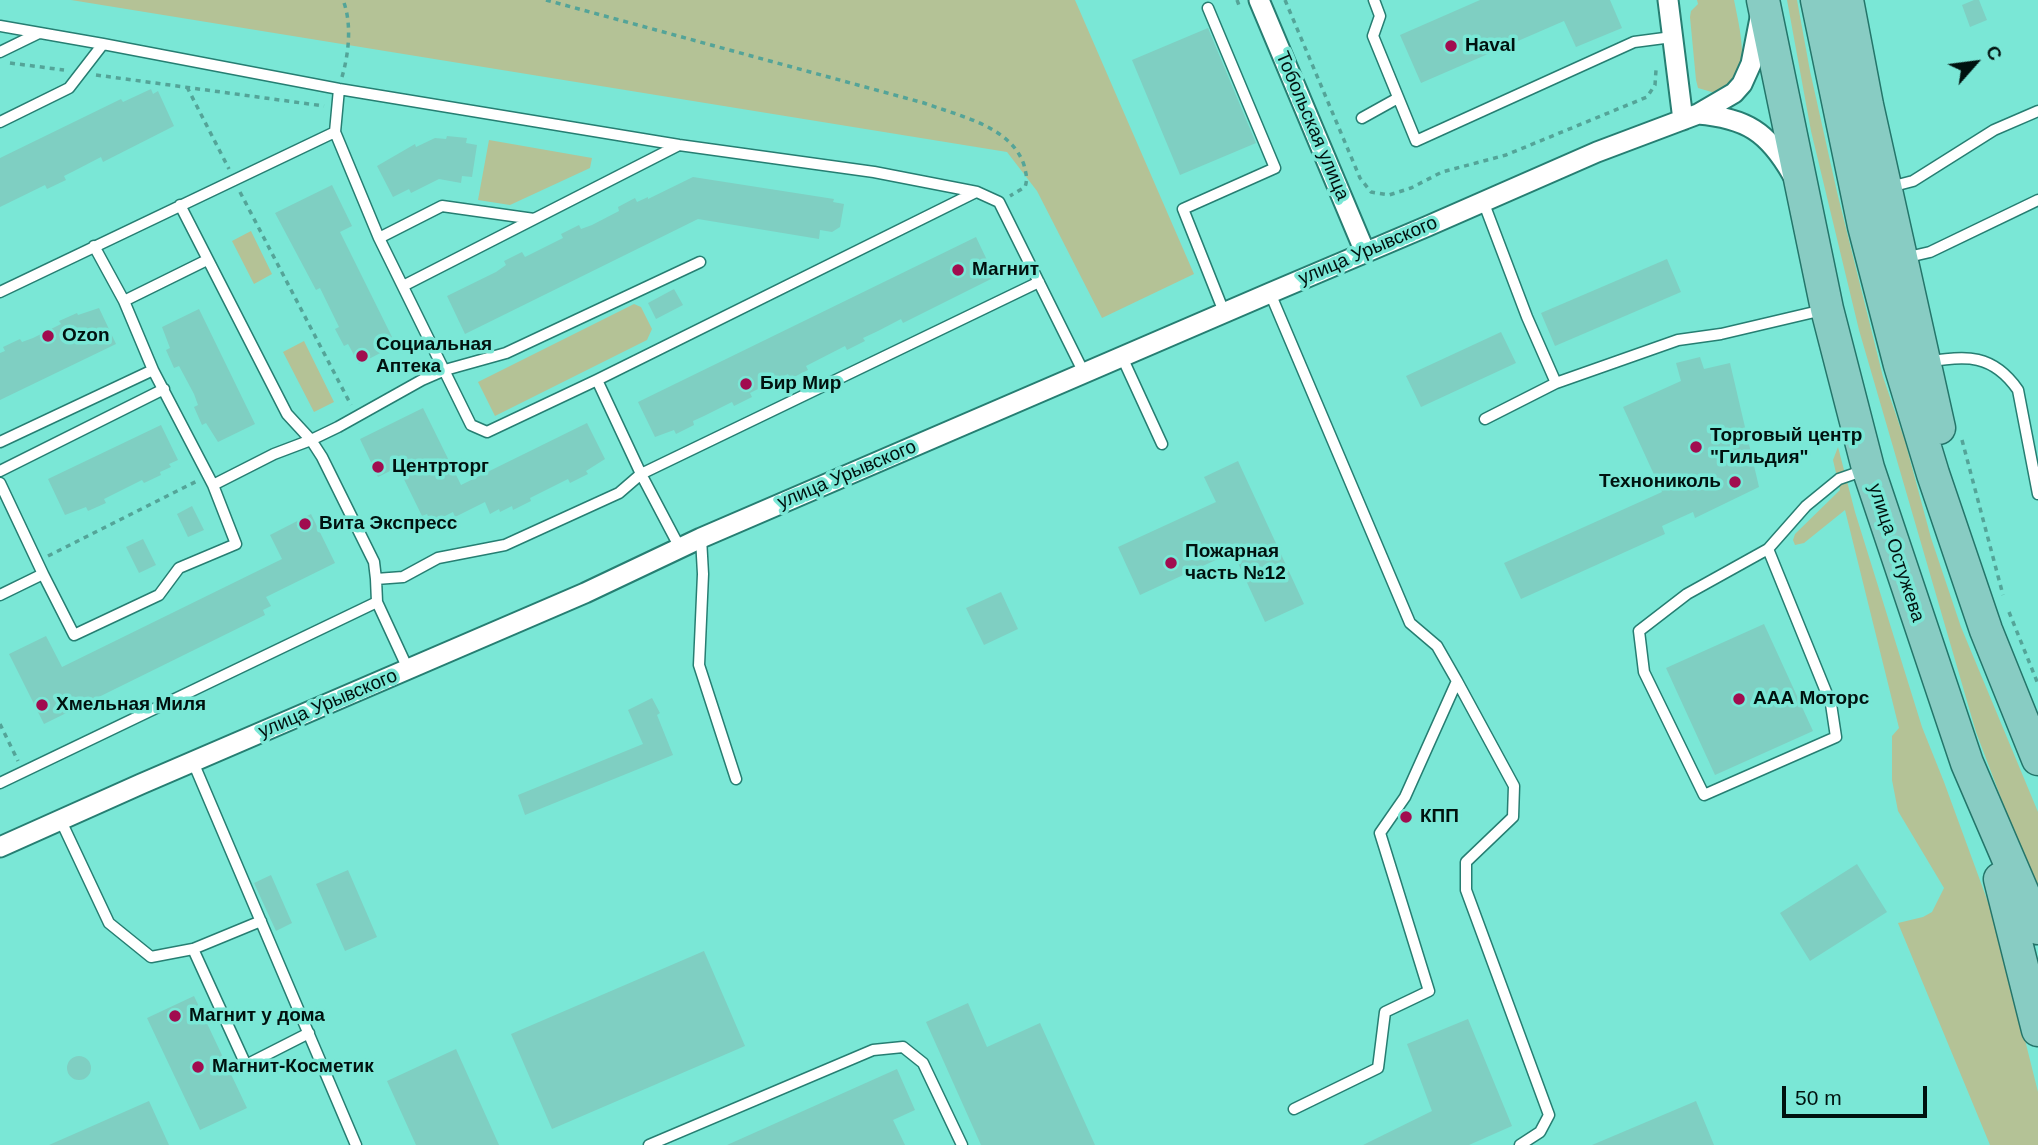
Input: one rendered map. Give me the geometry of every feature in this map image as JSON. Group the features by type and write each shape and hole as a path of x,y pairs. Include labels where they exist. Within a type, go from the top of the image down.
{"main road":[{"name":"улица Остужева","path":"1763,0 1827,309 1868,468 1967,764 2038,929"},
{"path":"1817,0 1864,226 1900,365 1933,474 1986,630 2038,759"},
{"path":"1847,0 1924,363 1986,630"},
{"path":"1967,764 2004,894 2038,1030"}],"street":[{"name":"Тобольская улица","path":"1259,0 1365,252"},
{"path":"1668,0 1672,37 1691,117 1734,119 1755,130 1779,153 1805,198"},
{"name":"улица Урывского","path":"0,847 584,593 701,538 1597,152 1691,117 1734,93 1742,85 1755,50 1763,0"}],"lane":[{"path":"1374,0 1380,16 1373,36 1416,141 1634,43 1672,37"},
{"path":"1208,8 1275,168 1183,209 1224,313"},
{"path":"0,26 339,89 679,145 874,172 977,192 999,202 1084,373"},
{"path":"0,52 40,33"},
{"path":"0,122 69,88 103,44"},
{"path":"339,89 335,132 379,238 471,425 487,432 977,192"},
{"path":"1363,118 1398,98"},
{"path":"1886,188 1913,181 1994,131 2038,111"},
{"path":"0,292 335,132"},
{"path":"403,286 679,145"},
{"path":"1902,258 1930,252 2038,200"},
{"path":"1483,201 1527,317 1556,383"},
{"path":"180,205 287,414 311,440 322,457 374,562 377,601 408,669"},
{"path":"379,238 442,206 535,219"},
{"path":"0,483 74,635 159,595 179,568 236,544 211,480 153,370 124,301 94,246"},
{"path":"124,301 207,260"},
{"path":"211,480 311,440 445,370 506,354 699,262"},
{"path":"376,579 403,577 438,558 505,545 619,493 641,474 1039,282"},
{"path":"1270,293 1410,623 1437,646 1514,786 1513,817 1466,862 1465,890 1549,1115 1540,1132 1520,1145"},
{"path":"1485,419 1556,383 1678,340 1721,334 1827,309"},
{"path":"1122,357 1162,444"},
{"path":"1924,363 1957,357 1979,360 1994,366 2009,377 2018,390 2038,494"},
{"path":"0,442 153,370"},
{"path":"597,380 641,474 680,548"},
{"path":"0,471 164,389"},
{"path":"1768,549 1831,704 1836,737 1704,795 1644,672 1639,631 1687,594 1768,549 1806,506 1830,486 1839,479 1868,468"},
{"path":"701,538 703,574 699,665 736,779"},
{"path":"0,595 43,574"},
{"path":"0,783 377,601"},
{"path":"1294,1109 1378,1068 1385,1012 1429,990 1380,833 1405,797 1457,681"},
{"path":"193,762 356,1145"},
{"path":"61,821 109,923 150,957 193,948 261,921"},
{"path":"193,948 246,1065 309,1032"},
{"path":"649,1145 873,1050 904,1047 923,1063 962,1145"}],"path":[{"path":"339,89 347,59 348,23 343,0"},
{"path":"546,0 924,103 979,123 1008,139 1021,156 1028,178 1025,187 999,202"},
{"path":"0,62 337,108"},
{"path":"187,87 357,416"},
{"path":"37,562 211,480"},
{"path":"0,724 24,772"}],"green space":[{"path":"71,0 1075,0 1194,274 1102,318 1037,191 1007,152"},
{"path":"1697,0 1734,0 1738,18 1742,50 1740,69 1733,82 1715,93 1698,88 1696,80 1690,17 1691,11 1698,4"},
{"path":"1787,0 1797,0 1837,192 1883,377 1905,441 1931,538 1961,627 2038,812 2038,896 1976,732 1859,330 1811,131"},
{"path":"489,140 592,158 590,168 510,205 478,200"},
{"path":"251,231 272,274 254,284 232,241"},
{"path":"634,304 641,307 652,329 647,340 495,416 478,382"},
{"path":"304,341 334,402 314,412 283,352"},
{"path":"1838,447 1855,512 1922,727 1996,924 2038,1092 2038,1145 1990,1145 1898,923 1932,912 1944,888 1898,811 1892,780 1892,736 1899,728 1845,510 1804,543 1795,545 1793,540 1795,534 1840,490 1833,460"}],"building":[{"path":"1480,0 1610,0 1622,28 1576,47 1564,21 1421,83 1400,35"},
{"path":"1979,0 1987,20 1970,27 1962,5"},
{"path":"1208,28 1256,143 1180,175 1132,60"},
{"path":"151,89 153,94 158,91 174,126 103,162 101,157 64,176 66,180 47,189 45,185 0,207 0,158 121,99 123,102"},
{"path":"447,136 467,138 466,143 477,145 472,177 462,176 461,183 439,179 411,193 409,189 393,197 377,166 415,144 416,147 435,138 446,139"},
{"path":"693,177 834,199 833,202 844,204 840,227 832,232 820,230 819,239 698,219 465,334 447,296 496,272 506,265 504,261 522,252 525,257 563,238 561,234 579,225 581,229 619,211 618,207 635,198 637,202 648,199"},
{"path":"332,185 352,226 340,232 396,345 359,364 348,344 344,346 335,329 339,327 320,288 316,290 275,213"},
{"path":"976,237 995,277 903,323 901,319 863,338 865,341 847,350 845,346 806,366 808,370 790,379 788,374 750,393 752,397 734,406 732,402 693,421 694,425 676,434 674,430 655,437 638,402"},
{"path":"1667,259 1681,292 1555,346 1541,313"},
{"path":"674,289 683,305 656,319 648,303"},
{"path":"99,308 116,344 0,400 0,353 5,351 3,347 20,339 22,342 33,338 77,313 78,315"},
{"path":"199,309 255,424 218,442 206,423 202,425 194,407 198,405 194,394 179,366 174,368 166,350 170,348 162,327"},
{"path":"1501,332 1516,363 1421,407 1406,376"},
{"name":"Торговый центр \"Гильдия\"","path":"1700,357 1704,369 1730,363 1759,487 1695,518 1693,512 1662,526 1665,534 1521,599 1504,563 1662,492 1623,407 1681,381 1676,363"},
{"path":"423,408 461,485 587,423 605,459 586,471 588,474 570,483 568,479 530,498 531,501 513,510 512,506 490,514 485,502 455,517 453,512 431,523 427,514 422,516 398,467 378,477 360,439"},
{"path":"161,425 178,460 169,464 171,467 160,472 161,475 144,483 142,480 104,499 106,503 88,511 86,507 65,515 48,479"},
{"path":"1238,461 1304,604 1265,622 1233,552 1140,595 1118,547 1216,502 1204,477"},
{"path":"192,506 204,530 188,537 177,514"},
{"path":"311,514 335,563 266,597 271,606 263,610 265,615 44,724 9,654 46,636 62,667 282,559 270,535"},
{"path":"143,539 156,565 139,573 126,547"},
{"path":"1001,592 1018,629 984,645 966,608"},
{"path":"1764,624 1813,731 1715,775 1666,668"},
{"path":"652,698 660,713 657,715 673,755 525,815 518,795 643,744 628,710"},
{"path":"1857,864 1887,912 1810,961 1780,913"},
{"path":"348,870 377,937 345,951 316,884"},
{"path":"271,875 292,923 276,931 254,883"},
{"path":"704,951 745,1046 552,1129 511,1034"},
{"path":"194,996 247,1108 200,1130 147,1018"},
{"path":"968,1003 987,1047 1040,1023 1095,1145 981,1145 926,1022"},
{"path":"1468,1019 1512,1126 1469,1145 1363,1145 1432,1111 1407,1044"},
{"path":"456,1049 499,1145 416,1145 387,1081"},
{"path":"79,1056 88,1059 91,1068 88,1077 79,1080 70,1077 67,1068 70,1059"},
{"path":"897,1069 915,1110 893,1120 905,1145 727,1145"},
{"path":"149,1101 169,1145 49,1145"},
{"path":"1696,1101 1714,1145 1592,1145"}],"place":[{"name":"Haval","path":"1451,46"},
{"name":"Магнит","path":"958,270"},
{"name":"Ozon","path":"48,336"},
{"name":"Социальная Аптека","path":"362,356"},
{"name":"Бир Мир","path":"746,384"},
{"name":"Торговый центр \"Гильдия\"","path":"1696,447"},
{"name":"Центрторг","path":"378,467"},
{"name":"Технониколь","path":"1735,482"},
{"name":"Вита Экспресс","path":"305,524"},
{"name":"Пожарная часть №12","path":"1171,563"},
{"name":"ААА Моторс","path":"1739,699"},
{"name":"Хмельная Миля","path":"42,705"},
{"name":"КПП","path":"1406,817"},
{"name":"Магнит у дома","path":"175,1016"},
{"name":"Магнит-Косметик","path":"198,1067"}]}
